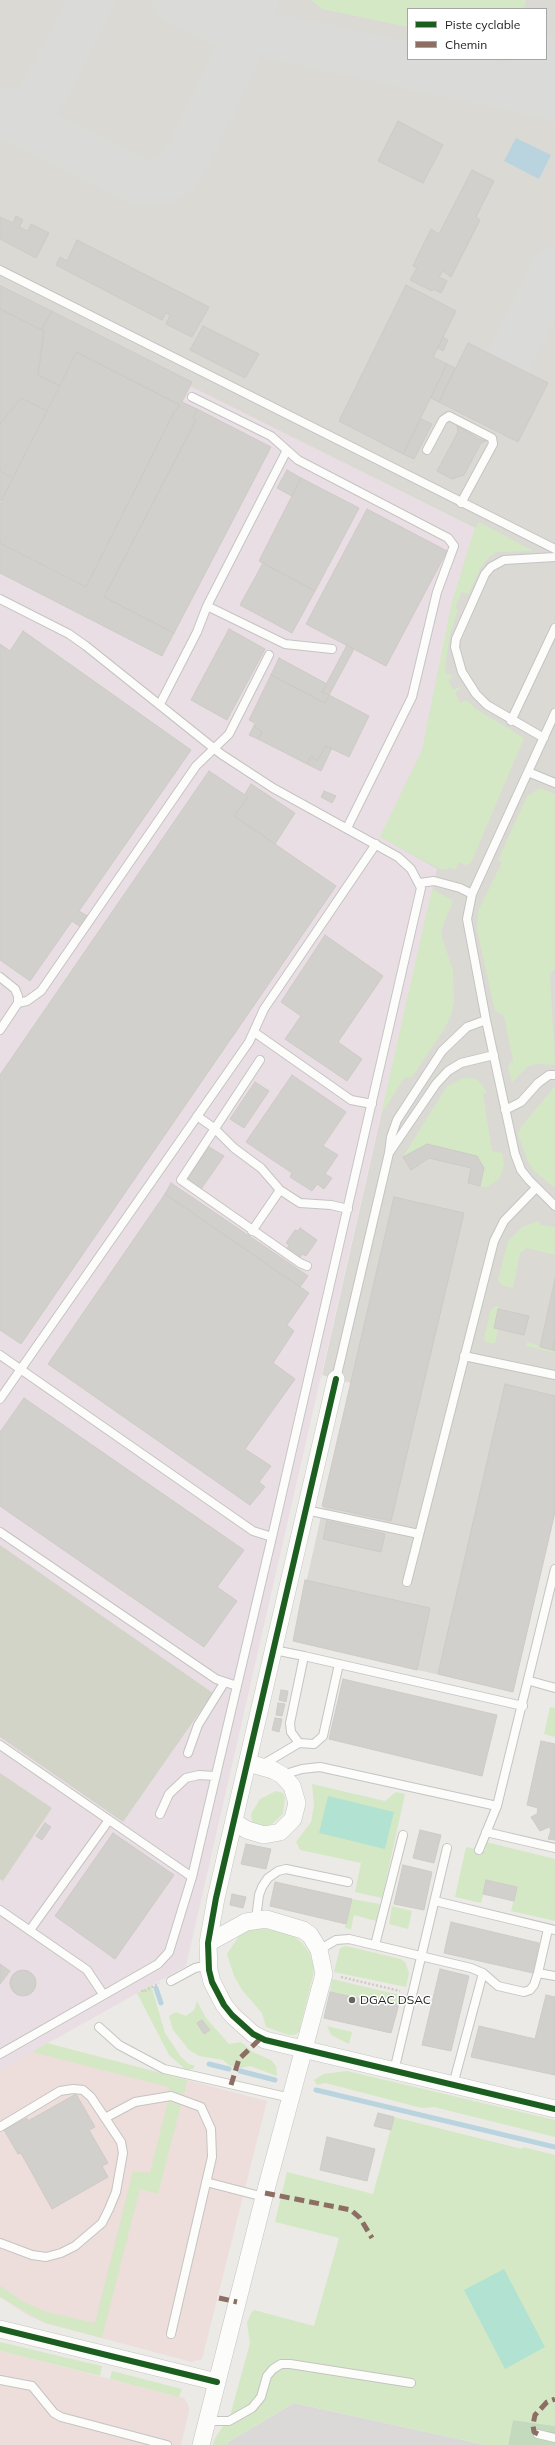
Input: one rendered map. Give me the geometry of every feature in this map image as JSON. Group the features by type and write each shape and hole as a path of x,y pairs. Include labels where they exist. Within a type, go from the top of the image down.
{"street":[{"path":"336,1379 274,1650 255,1764 234,1822 208,1943 209,1965 217,1993 224,2005 242,2025 265,2040 304,2051 555,2109"},
{"path":"234,1822 247,1830 264,1835 280,1832 293,1820 297,1803 292,1786 282,1775 255,1764"},
{"path":"201,2445 264,2197 324,1974 319,1950 315,1941 303,1930 266,1919 256,1919 231,1928 208,1943"},
{"path":"0,2329 217,2382"}],"lane":[{"path":"0,270 555,549"},
{"path":"192,397 271,436 286,452 311,468 448,538 454,546 436,592 412,697 347,828"},
{"path":"427,450 443,420 449,416 492,438 493,444 461,503"},
{"path":"160,704 197,632 207,606 286,452"},
{"path":"544,738 511,721 487,705 476,694 462,672 457,658 456,639 485,574 490,567 504,560 555,557"},
{"path":"0,599 69,634 160,704 213,750 273,788 376,844 404,862 420,883 420,894 272,1537 192,1877 169,1952 158,1964 0,2054"},
{"path":"207,606 285,644 332,649"},
{"path":"511,721 555,628"},
{"path":"18,1003 27,1001 41,991 196,766 222,743 232,730 269,655"},
{"path":"555,713 472,894 467,919 505,1110 521,1170 536,1188 555,1206"},
{"path":"528,772 555,783"},
{"path":"0,1399 254,1032 264,1009 376,844"},
{"path":"420,883 434,881 460,888 472,894"},
{"path":"0,977 15,989 18,996 18,1003 0,1030"},
{"path":"336,1379 389,1154 391,1137 397,1120 442,1051 467,1027 486,1020"},
{"path":"254,1032 351,1100 372,1104"},
{"path":"389,1154 436,1084 448,1071 461,1063 494,1055"},
{"path":"260,1060 181,1180 300,1264 307,1266"},
{"path":"505,1110 521,1102 538,1083 555,1074"},
{"path":"197,1116 214,1128 234,1148 266,1173 280,1190 306,1205 329,1204 348,1208"},
{"path":"407,1582 494,1241 507,1217 536,1188"},
{"path":"252,1230 280,1190"},
{"path":"0,1355 253,1531 272,1537"},
{"path":"464,1356 555,1375"},
{"path":"306,1510 419,1534"},
{"path":"0,1532 224,1683 237,1686"},
{"path":"479,1850 498,1806 530,1681 555,1569"},
{"path":"274,1650 523,1706"},
{"path":"299,1743 291,1732 290,1723 304,1656"},
{"path":"255,1764 299,1743 314,1744 323,1736 339,1664"},
{"path":"530,1681 555,1688"},
{"path":"188,1753 198,1725 224,1683"},
{"path":"0,1745 192,1877"},
{"path":"282,1775 302,1769 320,1767 498,1806"},
{"path":"160,1814 169,1794 186,1778 199,1775 215,1776"},
{"path":"30,1930 109,1820"},
{"path":"486,1832 555,1848"},
{"path":"375,1945 402,1834"},
{"path":"394,2071 447,1848"},
{"path":"256,1919 259,1895 262,1886 268,1878 278,1871 286,1869 348,1882"},
{"path":"319,1950 336,1940 349,1938 471,1968 483,1973 498,1986 524,1992 530,1990 534,1985 552,1929 435,1901"},
{"path":"0,1910 88,1970 103,1994"},
{"path":"170,1981 195,1968 209,1965"},
{"path":"453,2085 483,1973"},
{"path":"538,1973 555,1976"},
{"path":"99,2027 119,2045 164,2069 291,2098"},
{"path":"0,2127 60,2091 73,2089 83,2090 91,2097 121,2142 123,2153 116,2192 102,2223 75,2246 61,2253 46,2256 32,2255 0,2244"},
{"path":"105,2118 135,2102 159,2096 170,2096 200,2107 207,2116 213,2144 206,2182 171,2334"},
{"path":"206,2182 264,2197"},
{"path":"207,2421 229,2421 252,2408 261,2397 267,2376 273,2369 281,2364 290,2364 411,2383"},
{"path":"0,2380 32,2386 54,2413 61,2417 167,2445"},
{"path":"538,2434 555,2438"}],"path":[{"path":"340,1977 412,1994"},
{"path":"142,1990 143,1992 163,1980 170,1981"}],"shaded area":[{"path":"0,0 555,0 555,1512 513,1692 293,1641 351,1383 322,1375 437,869 380,837 422,750 452,602 475,528 190,386 192,382 0,284"},
{"path":"0,285 192,382 191,386 475,528 452,602 422,750 380,837 437,869 186,1966 0,2070"},
{"path":"0,1545 213,1693 123,1822 0,1737"},
{"path":"0,1773 52,1808 3,1881 0,1879"},
{"path":"47,2043 267,2101 202,2359 192,2362 45,2323 29,2316 0,2297 0,2070"},
{"path":"0,2351 184,2398 189,2406 189,2411 181,2445 0,2445"},
{"path":"294,2403 486,2445 227,2445 228,2442"}],"green space":[{"path":"311,0 526,0 524,8 407,8 407,27 322,9"},
{"path":"479,522 533,551 497,552 489,557 481,567 468,595 462,592 455,608 458,610 450,634 445,667 446,673 454,676 448,680 453,690 460,687 460,689 455,693 460,703 466,700 476,709 524,738 471,863 466,865 459,862 455,870 451,868 442,870 380,837 422,750 452,602 475,528"},
{"path":"540,788 555,794 555,969 550,974 555,1065 536,1064 527,1067 512,1082 508,1067 513,1060 504,1016 495,1011 477,930 478,911 502,862 498,860 527,796"},
{"path":"432,889 453,901 442,928 442,937 453,971 454,1002 451,1016 443,1031 412,1077 405,1077 381,1114"},
{"path":"464,1078 473,1078 479,1081 487,1092 483,1095 492,1151 502,1153 504,1164 499,1179 487,1187 480,1186 484,1168 477,1156 427,1144 403,1157 447,1086"},
{"path":"555,1086 555,1188 534,1171 528,1162 518,1134 521,1127"},
{"path":"539,1221 540,1225 555,1227 555,1255 527,1248 520,1253 513,1288 501,1285 498,1280 508,1241 522,1227"},
{"path":"496,1306 499,1307 494,1328 498,1329 495,1344 486,1342 484,1338 491,1310"},
{"path":"527,1342 555,1351 555,1353 526,1346"},
{"path":"550,1707 555,1708 555,1737 544,1734"},
{"path":"312,1784 385,1801 396,1792 405,1794 382,1898 355,1892 361,1863 300,1850 296,1842 311,1822 314,1805"},
{"path":"276,1791 283,1793 285,1797 283,1814 272,1824 264,1826 252,1823 251,1814 260,1799"},
{"path":"328,1796 394,1812 385,1849 319,1833"},
{"path":"486,1842 555,1859 555,1921 511,1911 517,1887 487,1880 481,1903 455,1897 466,1847 485,1851"},
{"path":"352,1899 380,1904 376,1921 354,1915 351,1929 345,1928"},
{"path":"392,1906 412,1911 408,1929 389,1924"},
{"path":"252,1929 265,1929 291,1934 302,1943 310,1954 314,1966 313,1976 299,2032 295,2035 289,2035 266,2027 262,2013 242,1990 234,1976 227,1954 241,1933"},
{"path":"346,1946 401,1959 405,1962 409,1973 406,1987 334,1972 340,1948"},
{"path":"332,1979 404,1996 402,2005 330,1992"},
{"path":"151,1985 165,2033 181,2057 189,2064 195,2066 193,2069 186,2070 169,2055 137,1993"},
{"path":"197,2001 206,2018 229,2044 241,2042 253,2052 271,2060 276,2066 277,2076 250,2066 241,2068 230,2066 223,2060 199,2056 189,2050 173,2030 169,2016 176,2012 186,2016 194,2010"},
{"path":"327,2026 352,2032 349,2044 331,2035"},
{"path":"47,2043 187,2080 184,2095 170,2091 168,2087 32,2052"},
{"path":"347,2071 555,2120 555,2137 434,2107 422,2108 325,2083 317,2085 314,2080 323,2074"},
{"path":"168,2101 181,2105 158,2194 140,2189 102,2338 45,2323 0,2297 0,2286 24,2302 47,2312 95,2323 133,2171 150,2173"},
{"path":"394,2117 522,2149 523,2147 555,2155 555,2426 513,2420 508,2445 486,2445 294,2403 228,2442 227,2445 213,2445 215,2438 230,2416 250,2343 247,2323 251,2313 254,2310 314,2326 339,2238 275,2222 287,2172 373,2194"},
{"path":"504,2269 545,2347 505,2369 464,2290"},
{"path":"0,2342 102,2366 100,2376 0,2351"},
{"path":"112,2371 182,2389 179,2397 110,2379"},
{"path":"513,2420 555,2426 555,2445 508,2445"}],"water":[{"path":"516,138 551,155 539,179 504,161"}],"building":[{"path":"398,121 443,145 423,183 378,161"},
{"path":"472,170 494,181 476,217 480,220 451,277 443,271 439,277 447,281 441,293 433,289 432,291 410,280 417,268 413,266 431,229 439,234"},
{"path":"16,216 23,220 19,227 28,231 31,224 49,233 36,258 0,239 0,217 13,223"},
{"path":"77,240 209,307 192,337 166,324 170,315 166,313 162,320 56,265 60,257 67,261"},
{"path":"0,285 52,311 41,330 0,309"},
{"path":"406,285 456,311 433,357 447,364 403,454 339,421"},
{"path":"0,309 44,331 38,375 60,386 47,411 21,398 0,424"},
{"path":"52,311 192,382 182,402 197,409 193,418 196,420 104,597 174,633 162,656 0,573 0,543 86,587 174,412 180,405 76,352 60,386 38,375 44,331 41,330"},
{"path":"203,326 259,354 245,378 190,350"},
{"path":"443,337 448,340 443,351 438,348"},
{"path":"468,343 548,383 518,442 439,402"},
{"path":"76,352 180,405 174,412 86,587 0,543 0,504"},
{"path":"447,364 455,368 439,402 431,398"},
{"path":"21,398 47,411 13,478 0,471 0,424"},
{"path":"197,409 271,447 174,633 104,597 196,420 193,418"},
{"path":"421,419 432,424 414,459 403,454"},
{"path":"457,426 479,439 486,441 481,443 464,475 452,479 437,471 458,432"},
{"path":"287,470 301,478 292,496 277,488"},
{"path":"0,471 13,478 1,501 0,500"},
{"path":"301,478 359,508 315,591 259,561"},
{"path":"367,509 447,551 386,666 306,624"},
{"path":"263,563 315,591 292,633 240,605"},
{"path":"229,629 265,649 227,720 191,700"},
{"path":"23,631 191,750 79,911 89,917 82,928 72,921 30,981 0,960 0,644 10,651"},
{"path":"347,645 354,649 329,695 322,692"},
{"path":"279,658 327,684 322,692 329,695 325,703 271,675"},
{"path":"271,675 325,703 329,695 369,716 349,757 326,746 317,761 311,756 307,764 258,739 262,732 254,726 255,723 249,720"},
{"path":"254,726 262,732 258,739 249,735"},
{"path":"326,746 332,748 321,771 307,764 311,756 317,761"},
{"path":"209,771 248,797 234,816 336,886 21,1344 0,1330 0,1075"},
{"path":"251,784 295,813 275,844 234,816 248,797 245,794"},
{"path":"324,791 336,796 332,803 321,797"},
{"path":"325,935 383,976 338,1042 362,1059 347,1081 285,1039 301,1016 281,1002"},
{"path":"292,1075 346,1112 323,1146 338,1155 325,1174 332,1178 324,1189 317,1184 312,1191 290,1177 292,1173 246,1142"},
{"path":"255,1082 269,1091 244,1128 230,1119"},
{"path":"427,1144 477,1156 484,1168 480,1186 468,1183 471,1168 429,1158 411,1170 403,1157"},
{"path":"209,1147 224,1156 201,1189 187,1179"},
{"path":"171,1183 308,1276 300,1287 165,1194"},
{"path":"165,1194 309,1293 287,1325 294,1331 273,1363 295,1379 245,1449 271,1466 259,1482 265,1487 250,1505 48,1364"},
{"path":"394,1197 464,1213 391,1521 322,1506"},
{"path":"300,1228 317,1240 306,1256 302,1254 300,1258 287,1249 289,1245 286,1243 295,1230 298,1231"},
{"path":"555,1279 555,1338 552,1350 540,1347"},
{"path":"498,1309 529,1316 524,1335 494,1328"},
{"path":"555,1338 555,1351 552,1350"},
{"path":"505,1384 555,1396 555,1512 513,1692 438,1674"},
{"path":"24,1398 244,1550 217,1587 237,1601 204,1647 0,1506 0,1432"},
{"path":"327,1521 385,1534 381,1552 323,1539"},
{"path":"305,1580 430,1608 417,1670 293,1641"},
{"path":"343,1679 497,1715 482,1776 329,1739"},
{"path":"281,1690 288,1691 286,1702 279,1700"},
{"path":"278,1703 285,1704 282,1716 276,1715"},
{"path":"275,1718 282,1719 279,1732 272,1730"},
{"path":"541,1741 555,1744 555,1840 548,1839 551,1830 549,1827 540,1831 531,1817 537,1814 538,1808 527,1805"},
{"path":"45,1823 51,1827 42,1840 36,1836"},
{"path":"420,1830 441,1835 434,1863 413,1858"},
{"path":"113,1833 174,1875 115,1959 55,1916"},
{"path":"246,1844 271,1849 266,1869 241,1864"},
{"path":"403,1865 432,1872 424,1910 394,1904"},
{"path":"486,1880 517,1887 514,1901 483,1894"},
{"path":"275,1882 352,1899 346,1924 270,1906"},
{"path":"232,1894 246,1897 243,1908 230,1905"},
{"path":"451,1922 539,1943 533,1973 444,1953"},
{"path":"0,1964 10,1971 0,1984"},
{"path":"440,1969 469,1976 451,2051 422,2045"},
{"path":"23,1970 32,1974 36,1983 32,1992 23,1996 14,1992 10,1983 14,1974"},
{"path":"330,1992 367,2000 367,1997 399,2004 391,2033 324,2018"},
{"path":"546,1995 555,1997 555,2075 471,2057 479,2026 535,2039"},
{"path":"202,2020 210,2030 204,2034 197,2023"},
{"path":"76,2094 95,2127 89,2130 108,2163 102,2166 108,2177 52,2209 21,2153 18,2154 4,2130 27,2118 28,2121"},
{"path":"378,2113 394,2117 391,2130 374,2126"},
{"path":"327,2137 375,2149 367,2181 320,2170"}],"waterway":[{"path":"156,1988 161,2003"},
{"path":"209,2064 229,2069"},
{"path":"240,2071 275,2080"},
{"path":"316,2090 555,2147"}],"taxiway":[{"path":"0,111 20,112 36,104 42,96 91,0"},
{"path":"175,0 219,22 245,30 546,95 555,99"},
{"path":"0,112 141,183 163,181 174,175 184,164 234,62 256,1"},
{"path":"500,85 512,84 523,79 544,60"},
{"path":"509,361 555,268"}],"marked path":[{"path":"231,2085 239,2059 261,2038"},
{"path":"265,2193 351,2210 360,2218 372,2238"},
{"path":"219,2298 237,2302"},
{"path":"538,2434 534,2432 533,2425 535,2415 547,2402 555,2399"}],"cycle path":[{"path":"336,1379 216,1898 208,1943 209,1970 212,1982 224,2005 232,2015 253,2034 265,2040 555,2109"},
{"path":"0,2329 217,2382"}],"place":[{"name":"DGAC DSAC","path":"352,2000"}]}
